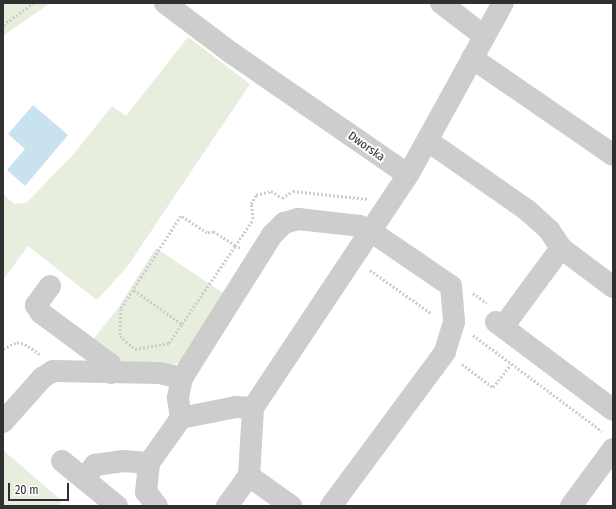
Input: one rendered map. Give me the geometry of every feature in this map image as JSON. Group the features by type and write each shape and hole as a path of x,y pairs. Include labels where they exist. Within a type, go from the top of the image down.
{"street":[{"name":"Dworska","path":"165,3 230,52 408,175"},
{"path":"441,3 484,36"},
{"path":"227,506 249,476 253,408 369,230 408,175 503,3"},
{"path":"472,58 613,155"},
{"path":"428,141 527,210 549,230 561,248 613,287"},
{"path":"181,418 178,398 182,378 272,235 284,223 298,219 360,226 369,230 452,286 454,322 445,352 331,506"},
{"path":"561,248 497,319 613,410"},
{"path":"50,286 36,305 41,313 110,364 111,373"},
{"path":"3,422 42,378 53,372 159,374 182,378"},
{"path":"157,506 146,492 149,463 181,418 236,407 253,408"},
{"path":"571,506 610,442"},
{"path":"62,461 117,506"},
{"path":"84,479 95,465 122,461 149,463"},
{"path":"249,476 291,506"}],"path":[{"path":"3,25 33,3"},
{"path":"181,216 207,233 214,232 234,247 169,343 135,349 120,336 122,309 134,290 181,216"},
{"path":"352,257 445,323 454,322 511,364 610,442"},
{"path":"452,286 460,283 497,319"},
{"path":"134,290 182,324"},
{"path":"3,349 17,342 25,344 52,365 53,372"},
{"path":"445,352 493,387 511,364"}],"green space":[{"path":"3,3 50,3 3,36"},
{"path":"188,37 250,84 127,267 97,300 28,246 3,280 3,194 14,204 26,203 72,156 112,106 126,116"},
{"path":"156,248 226,295 184,360 170,367 121,367 91,342 118,308"},
{"path":"3,450 62,501 58,506 3,506"}],"water":[{"path":"33,105 68,135 25,186 7,170 25,149 8,134"}]}
